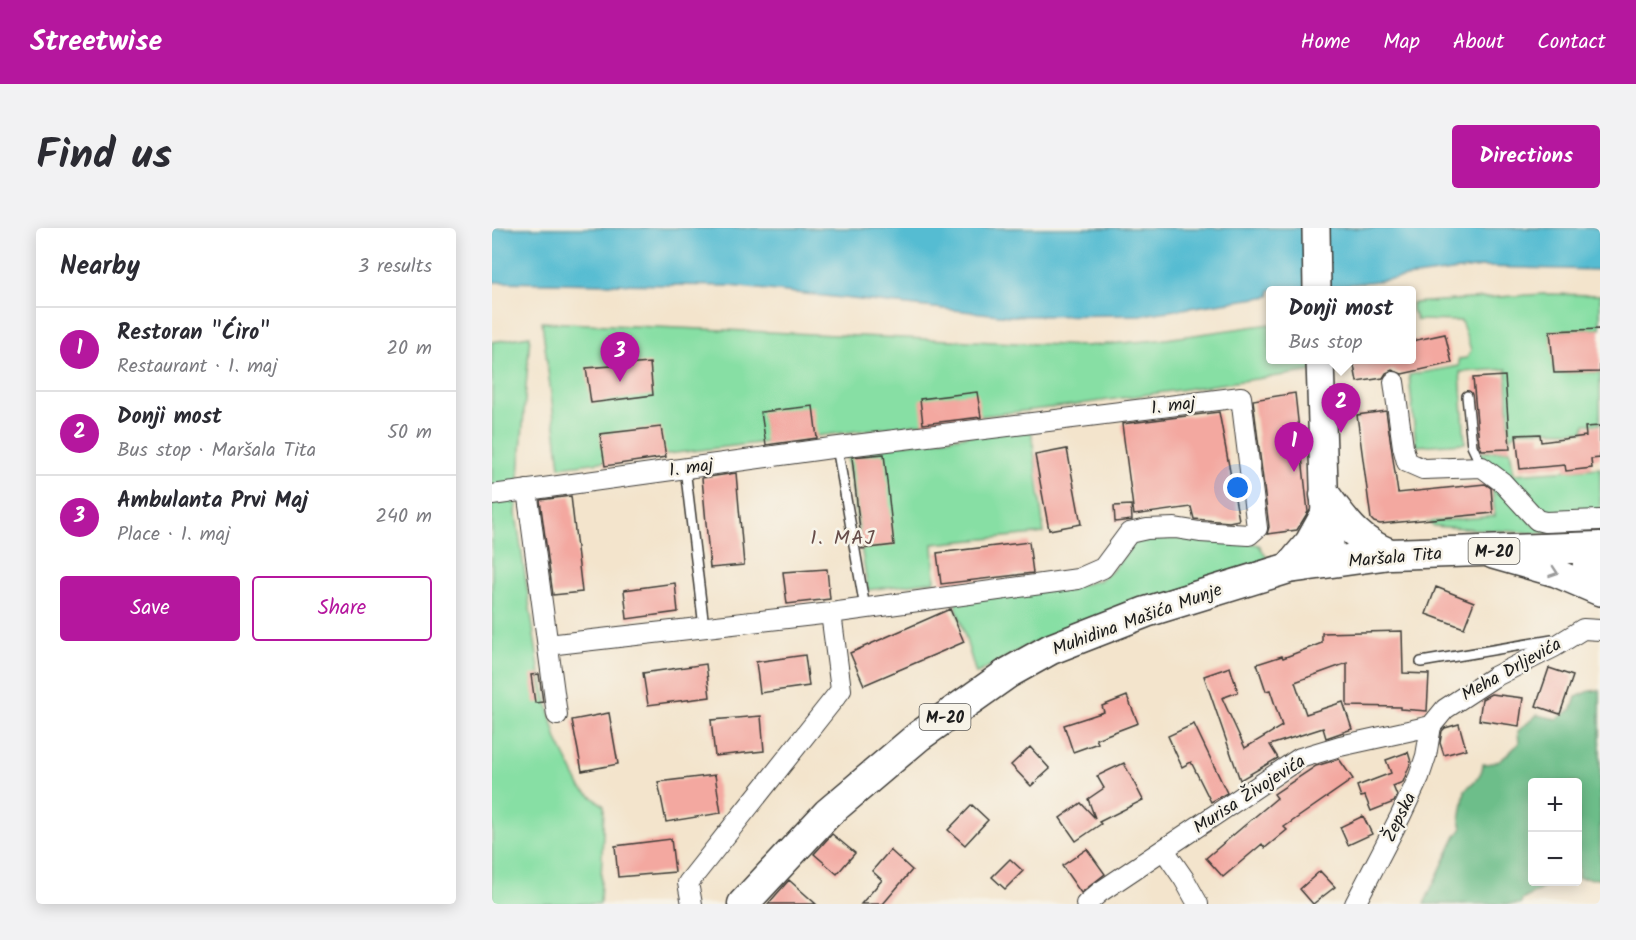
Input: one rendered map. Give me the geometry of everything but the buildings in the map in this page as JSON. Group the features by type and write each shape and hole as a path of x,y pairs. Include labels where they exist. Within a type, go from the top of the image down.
{"main road":[{"path":"1316,228 1317,286"},
{"path":"1320,365 1325,506 1333,562"},
{"path":"1325,506 1361,539 1390,554"},
{"path":"1289,568 1310,543 1325,506"},
{"path":"1600,538 1591,553 1587,567 1592,580 1600,590"},
{"name":"Maršala Tita","path":"1333,562 1390,554 1477,551 1600,538"},
{"path":"1477,551 1556,573 1600,590"},
{"name":"Muhidina Mašića Munje","path":"743,904 828,813 919,736 1008,673 1051,649 1108,625 1289,568 1333,562"}],"street":[{"path":"1394,381 1407,462 1423,469 1482,468 1502,482 1537,520 1600,538"},
{"name":"1. maj","path":"492,495 837,447 1241,397 1257,528 1249,535 1175,528 1147,529 1130,533 1103,568 1078,579 831,613 548,645"},
{"path":"527,490 557,715"},
{"path":"692,904 688,883 841,690 831,613"},
{"name":"Meha Drljevića","path":"1431,726 1445,709 1494,677 1554,647 1583,629 1600,630"},
{"name":"Murisa Živojevića","path":"1086,904 1100,892 1300,758 1340,746 1431,726"},
{"name":"Žepska","path":"1355,904 1419,777 1426,756 1431,726"},
{"path":"1164,850 1198,904"}],"lane":[{"path":"1467,396 1472,446 1482,468"},
{"path":"837,447 865,608"},
{"path":"685,468 704,627"},
{"path":"1421,662 1535,644 1569,636"}],"green space":[{"path":"1544,294 1600,295 1600,329 1550,331 1555,373 1600,372 1600,424 1585,424 1584,431 1520,430 1509,439 1507,369 1460,372 1465,443 1416,446 1409,375 1459,366 1459,359 1467,358 1471,350 1461,321 1417,320 1416,303"},
{"path":"542,322 1084,346 1159,340 1266,325 1266,364 1311,364 1312,371 1073,405 560,467"},
{"path":"530,336 516,514 540,675 557,740 581,788 604,806 600,904 492,904 492,342"},
{"path":"1031,427 1044,533 933,544 935,581 868,590 846,452"},
{"path":"1510,450 1514,474 1600,468 1600,512 1541,515 1480,459 1477,453"},
{"path":"1491,476 1534,526 1600,526 1600,534 1535,533 1433,526 1428,522 1495,516"},
{"path":"1150,535 1238,540 1259,545 1269,561 1029,645 976,674 955,602 1085,584 1099,580 1111,572 1135,542"},
{"path":"1600,690 1600,879 1582,878 1582,778 1528,778 1528,886 1547,886 1522,900 1521,904 1424,904 1462,828 1460,820 1465,790 1479,775 1483,764 1499,761 1507,755 1519,743 1518,731 1537,715 1557,719 1572,709 1576,697 1590,691"}],"water":[{"path":"492,228 1600,228 1600,270 1482,267 1339,286 1266,286 1266,297 1142,315 1009,316 731,286 492,282"}],"place":[{"name":"Ambulanta Prvi Maj","path":"620,382"},
{"name":"Donji most","path":"1341,433"},
{"name":"Restoran \"Ćiro\"","path":"1294,472"}],"district":[{"name":"1. MAJ","path":"843,537"}]}
